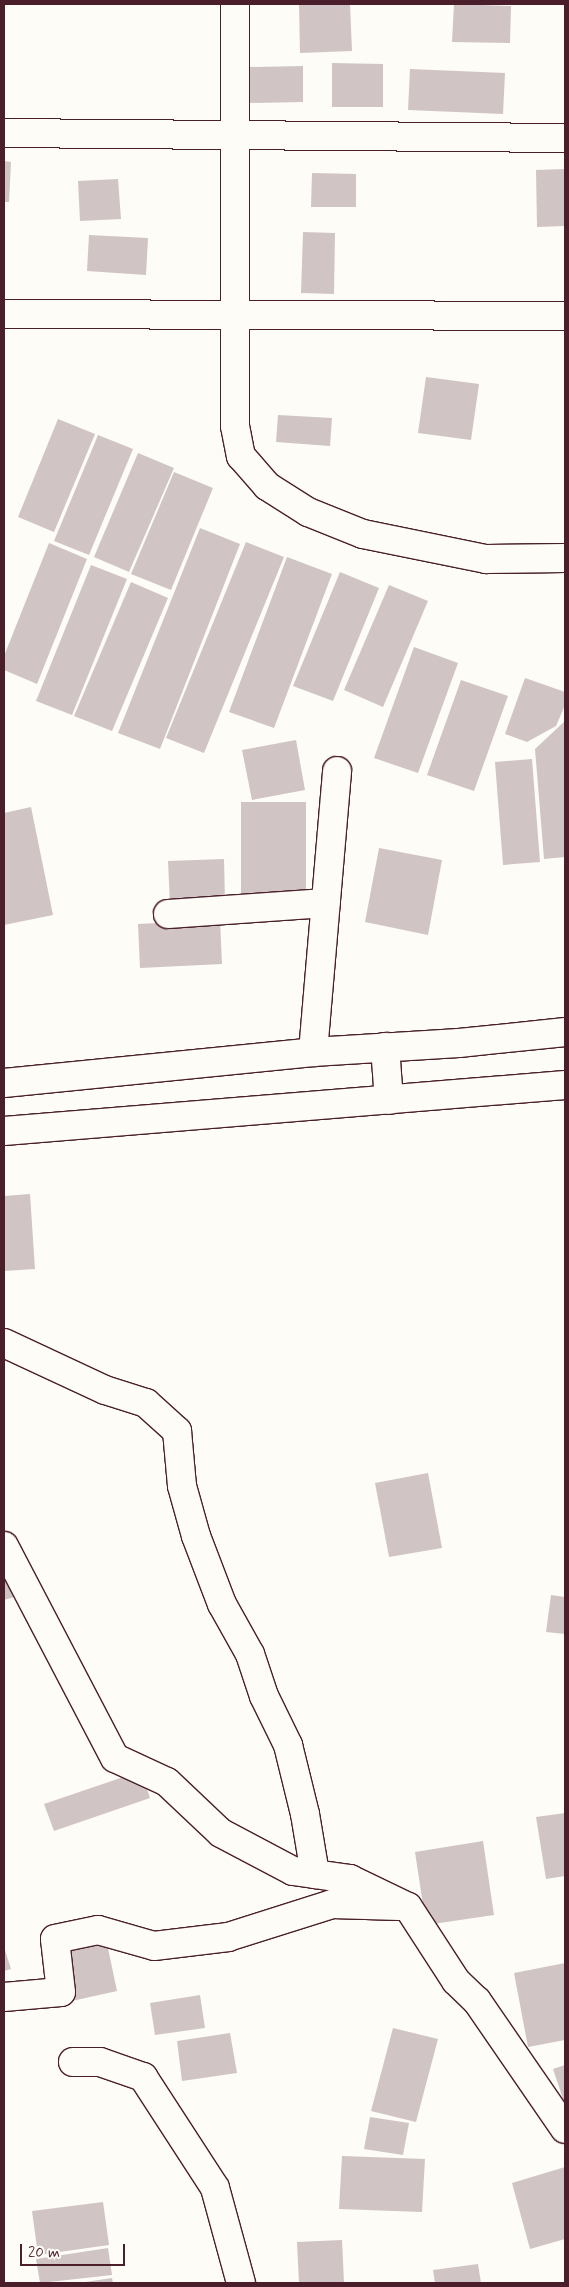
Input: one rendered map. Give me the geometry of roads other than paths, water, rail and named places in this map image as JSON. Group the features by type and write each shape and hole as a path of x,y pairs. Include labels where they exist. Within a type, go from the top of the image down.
{"street":[{"path":"235,4 234,426 242,456 267,486 308,512 363,534 486,559 565,558"},
{"path":"4,133 565,138"},
{"path":"4,314 565,316"},
{"path":"313,1052 338,771"},
{"path":"168,914 326,903"},
{"path":"4,1083 313,1052 565,1032"},
{"path":"385,1047 389,1100"},
{"path":"4,1131 565,1085"},
{"path":"4,1343 105,1390 146,1403 177,1431 182,1486 196,1536 222,1604 250,1654 264,1696 288,1745 305,1814 315,1874"},
{"path":"4,1546 115,1758 167,1782 221,1833 293,1871 350,1879 408,1907 456,1982 477,2001 565,2129"},
{"path":"4,1997 61,1992 55,1939 98,1930 154,1946 228,1937 332,1904 408,1907"},
{"path":"73,2062 100,2062 143,2077 214,2188 240,2283"}]}
